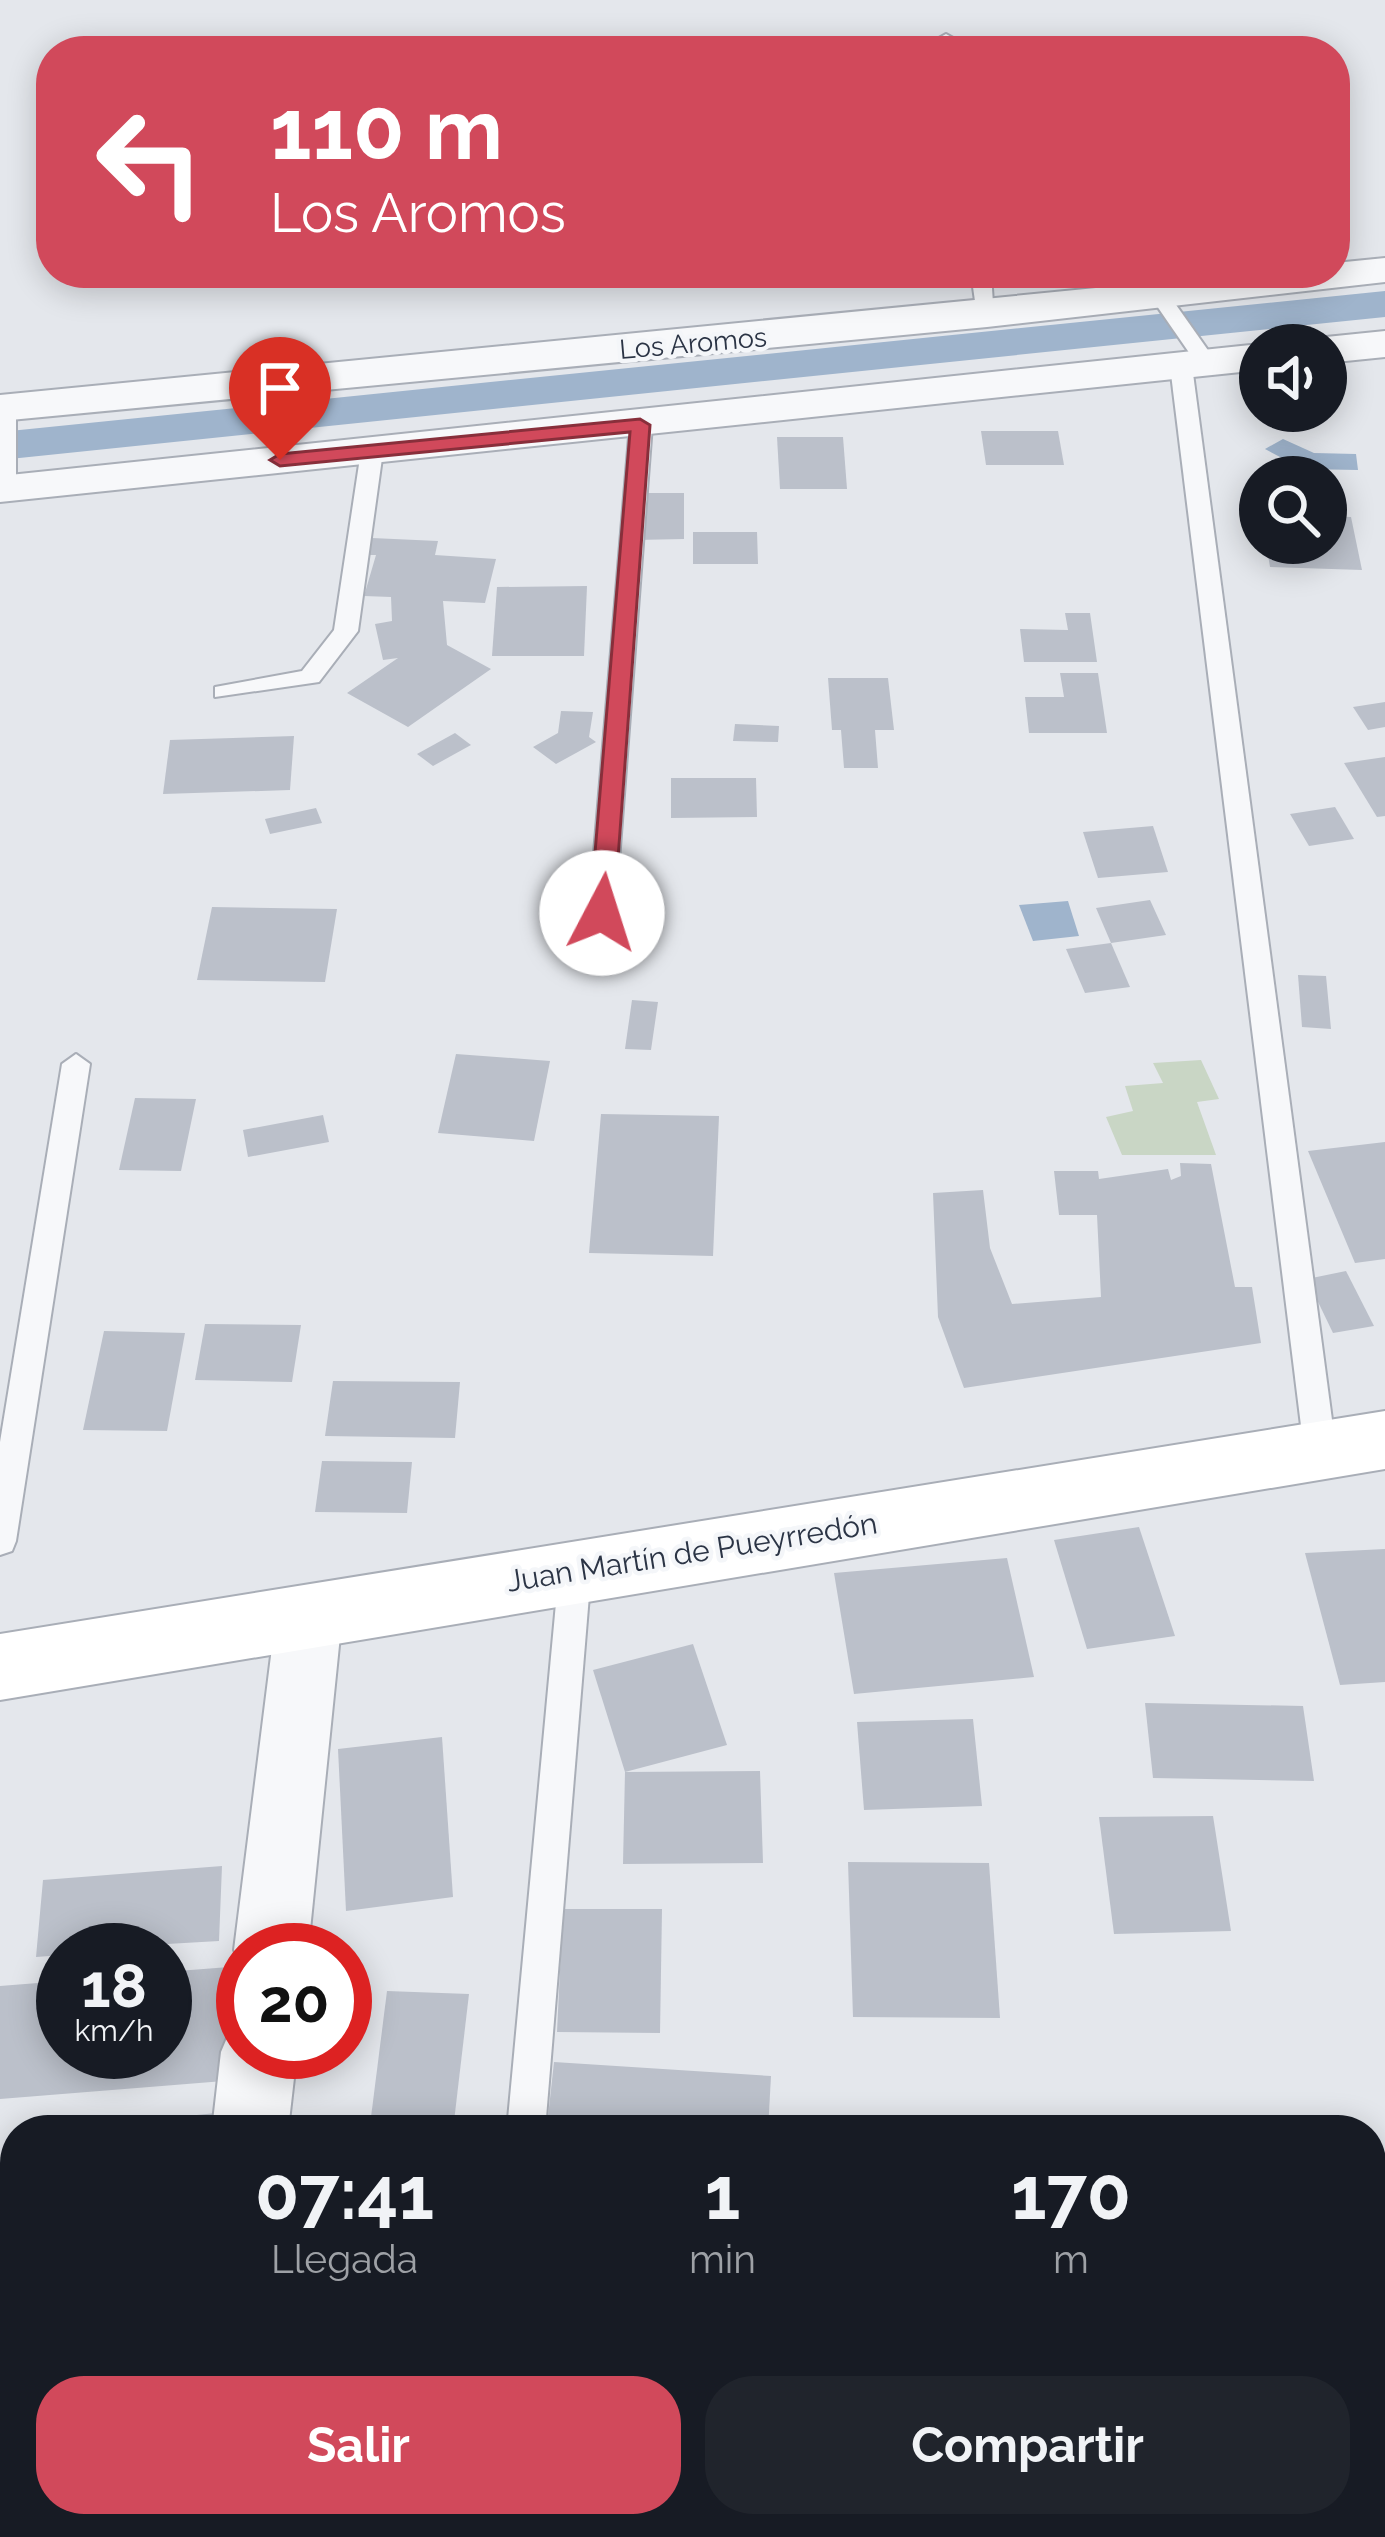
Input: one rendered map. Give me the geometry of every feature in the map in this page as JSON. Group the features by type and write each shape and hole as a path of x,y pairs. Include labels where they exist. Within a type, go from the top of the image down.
{"main road":[{"name":"Juan Martín de Pueyrredón","path":"0,1667 1353,1445"}],"street":[{"name":"Los Aromos","path":"1350,274 1385,270"},
{"name":"Los Aromos","path":"3,408 1229,288"},
{"path":"1347,348 1385,344"},
{"path":"3,488 1239,359"},
{"path":"274,1923 309,1616"},
{"path":"252,2115 257,2079"}],"lane":[{"path":"982,288 987,315"},
{"path":"1160,296 1193,364 1353,1445"},
{"path":"3,408 3,488"},
{"path":"602,913 640,425"},
{"path":"224,692 310,677 346,631 372,451"},
{"path":"0,1541 76,1064"},
{"path":"527,2115 575,1571"}],"green space":[{"path":"1201,1060 1219,1099 1197,1102 1216,1155 1122,1155 1106,1117 1133,1111 1125,1086 1163,1083 1153,1063"}],"water":[{"path":"1283,439 1314,453 1356,454 1358,470 1347,470 1347,456 1278,456 1265,449"},
{"path":"1068,901 1079,936 1033,941 1019,905"}],"building":[{"path":"981,431 1058,431 1064,465 986,465"},
{"path":"777,437 843,437 847,489 780,489"},
{"path":"636,493 684,493 684,539 636,540"},
{"path":"1347,517 1351,517 1362,570 1270,567 1347,564"},
{"path":"693,532 757,532 758,564 693,564"},
{"path":"372,538 438,541 435,555 496,559 485,603 443,601 447,645 491,669 408,727 347,693 398,658 383,660 375,624 392,621 391,597 364,596 376,555 368,555"},
{"path":"587,586 584,656 492,656 497,587"},
{"path":"1065,613 1090,613 1097,662 1024,662 1020,629 1068,630"},
{"path":"1060,673 1098,673 1107,733 1029,733 1025,697 1064,697"},
{"path":"828,678 888,678 894,730 875,730 878,768 844,768 841,730 832,730"},
{"path":"1385,702 1385,727 1368,730 1353,707"},
{"path":"561,711 593,712 589,737 596,742 556,764 533,747 558,733"},
{"path":"735,724 779,726 778,742 733,741"},
{"path":"455,733 471,745 433,766 417,754"},
{"path":"294,736 290,790 163,794 170,740"},
{"path":"1385,757 1385,816 1377,817 1344,763"},
{"path":"671,778 756,778 757,817 671,818"},
{"path":"1335,807 1354,839 1309,846 1290,814"},
{"path":"316,808 322,823 270,834 265,819"},
{"path":"1153,826 1168,872 1098,878 1083,832"},
{"path":"1150,900 1166,935 1111,943 1096,908"},
{"path":"212,907 337,909 325,982 197,980"},
{"path":"1111,943 1130,987 1085,993 1066,949"},
{"path":"1298,975 1326,976 1331,1029 1302,1027"},
{"path":"632,1000 658,1002 651,1050 625,1049"},
{"path":"456,1054 550,1061 534,1141 438,1133"},
{"path":"135,1098 196,1099 181,1171 119,1170"},
{"path":"601,1114 719,1116 713,1256 589,1253"},
{"path":"323,1115 329,1142 248,1157 243,1130"},
{"path":"1385,1142 1385,1259 1355,1263 1308,1151"},
{"path":"1180,1163 1211,1164 1235,1287 1252,1287 1261,1343 964,1388 938,1317 933,1193 983,1190 990,1248 1012,1304 1101,1297 1097,1215 1059,1215 1054,1171 1098,1171 1099,1179 1168,1169 1171,1180 1181,1176"},
{"path":"1346,1271 1374,1326 1333,1333 1307,1279"},
{"path":"205,1324 301,1325 292,1382 195,1380"},
{"path":"104,1331 185,1333 167,1431 83,1430"},
{"path":"333,1381 460,1382 455,1438 325,1436"},
{"path":"322,1461 412,1462 407,1513 315,1512"},
{"path":"1139,1527 1175,1636 1087,1649 1054,1540"},
{"path":"1385,1549 1385,1682 1340,1685 1305,1553"},
{"path":"1007,1558 1034,1677 854,1694 834,1573"},
{"path":"693,1644 727,1745 625,1772 593,1670"},
{"path":"1145,1703 1303,1706 1314,1781 1153,1778"},
{"path":"973,1719 982,1806 864,1810 857,1722"},
{"path":"442,1737 453,1897 346,1911 338,1749"},
{"path":"760,1771 763,1863 623,1864 625,1772"},
{"path":"1213,1816 1231,1931 1114,1934 1099,1817"},
{"path":"848,1862 989,1863 1000,2018 853,2017"},
{"path":"222,1866 216,1941 192,1943 192,1923 39,1923 43,1880"},
{"path":"563,1909 662,1909 660,2033 557,2032"},
{"path":"216,1968 216,2079 224,2081 0,2099 0,1986 36,1983 36,2079 192,2079 192,1970"},
{"path":"387,1991 469,1994 455,2115 371,2115"},
{"path":"554,2062 771,2076 769,2115 548,2115"}],"waterway":[{"path":"0,446 1385,304"}],"route":[{"path":"280,460 640,425 602,913"}]}
